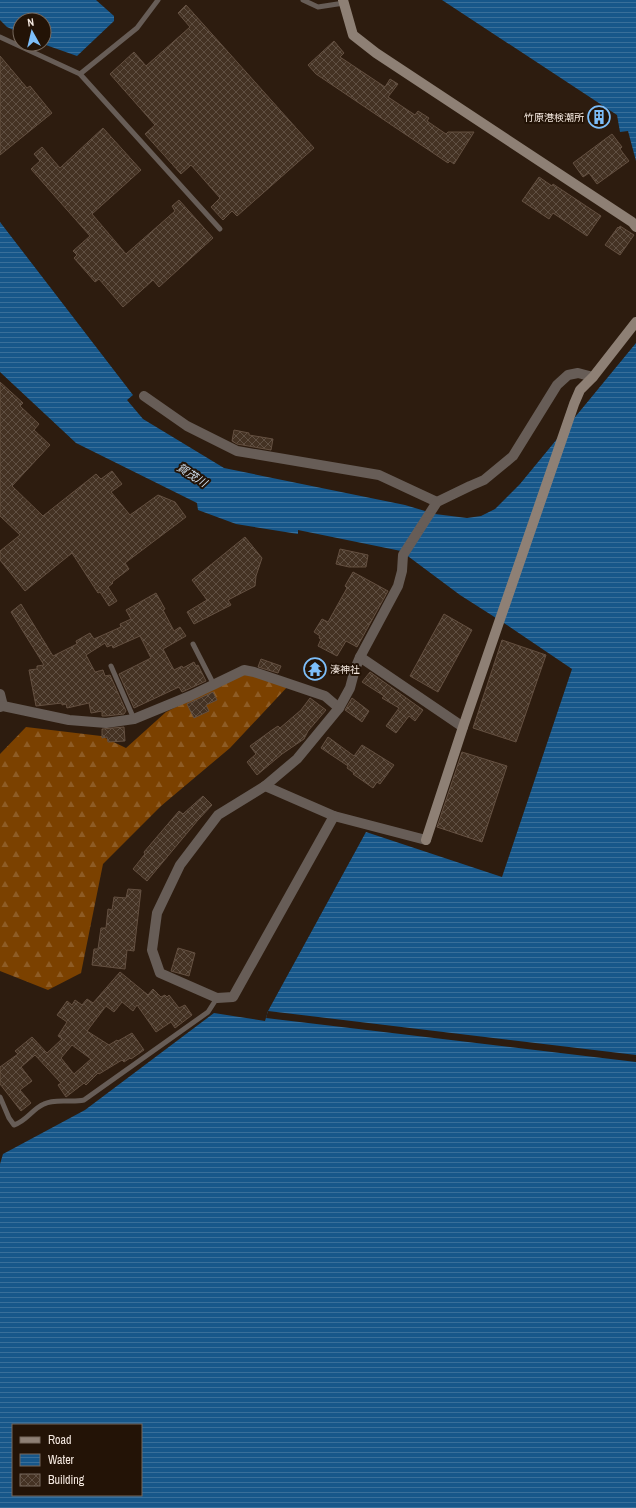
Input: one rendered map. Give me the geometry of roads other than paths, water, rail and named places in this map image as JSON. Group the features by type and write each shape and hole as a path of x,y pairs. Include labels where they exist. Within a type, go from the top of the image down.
{"street":[{"path":"343,1 353,35 376,53 632,222 636,227"},
{"path":"265,786 334,816 426,840 463,727 571,412 580,390 593,377 636,322"},
{"path":"334,816 233,997 217,998 160,973 152,950 157,913 180,864 218,815 265,786 298,759 339,708 350,688 360,657 398,586 402,571 403,555 437,502 484,480 513,456 557,385 568,375 578,373 593,377"},
{"path":"144,396 188,426 238,451 379,475 437,502"},
{"path":"360,657 463,727"},
{"path":"0,694 2,707 69,720 106,723 134,719 190,696 244,670 325,696 339,708"}],"lane":[{"path":"80,74 137,28 158,0"},
{"path":"303,0 318,7 343,1"},
{"path":"0,37 80,74 220,229"},
{"path":"193,644 214,685"},
{"path":"111,666 134,719"},
{"path":"0,1097 8,1118 14,1125 21,1123 43,1104 54,1101 75,1102 84,1100 208,1012 217,998"}],"water":[{"path":"0,0 96,0 114,16 114,21 77,56 52,47 52,12 12,12 12,29 7,27 0,20"},
{"path":"442,0 636,0 636,161 628,131 620,132 617,115"},
{"name":"賀茂川","path":"0,222 133,395 127,400 143,419 224,468 405,505 435,514 467,518 481,516 495,509 520,484 636,343 636,1508 0,1508 0,1164 3,1154 85,1110 214,1013 265,1021 268,1011 366,832 502,877 572,669 460,595 401,551 298,530 298,534 236,524 198,510 197,503 76,443 0,372"}],"place":[{"name":"竹原港検潮所","path":"599,117"},
{"name":"湊神社","path":"315,669"}]}
